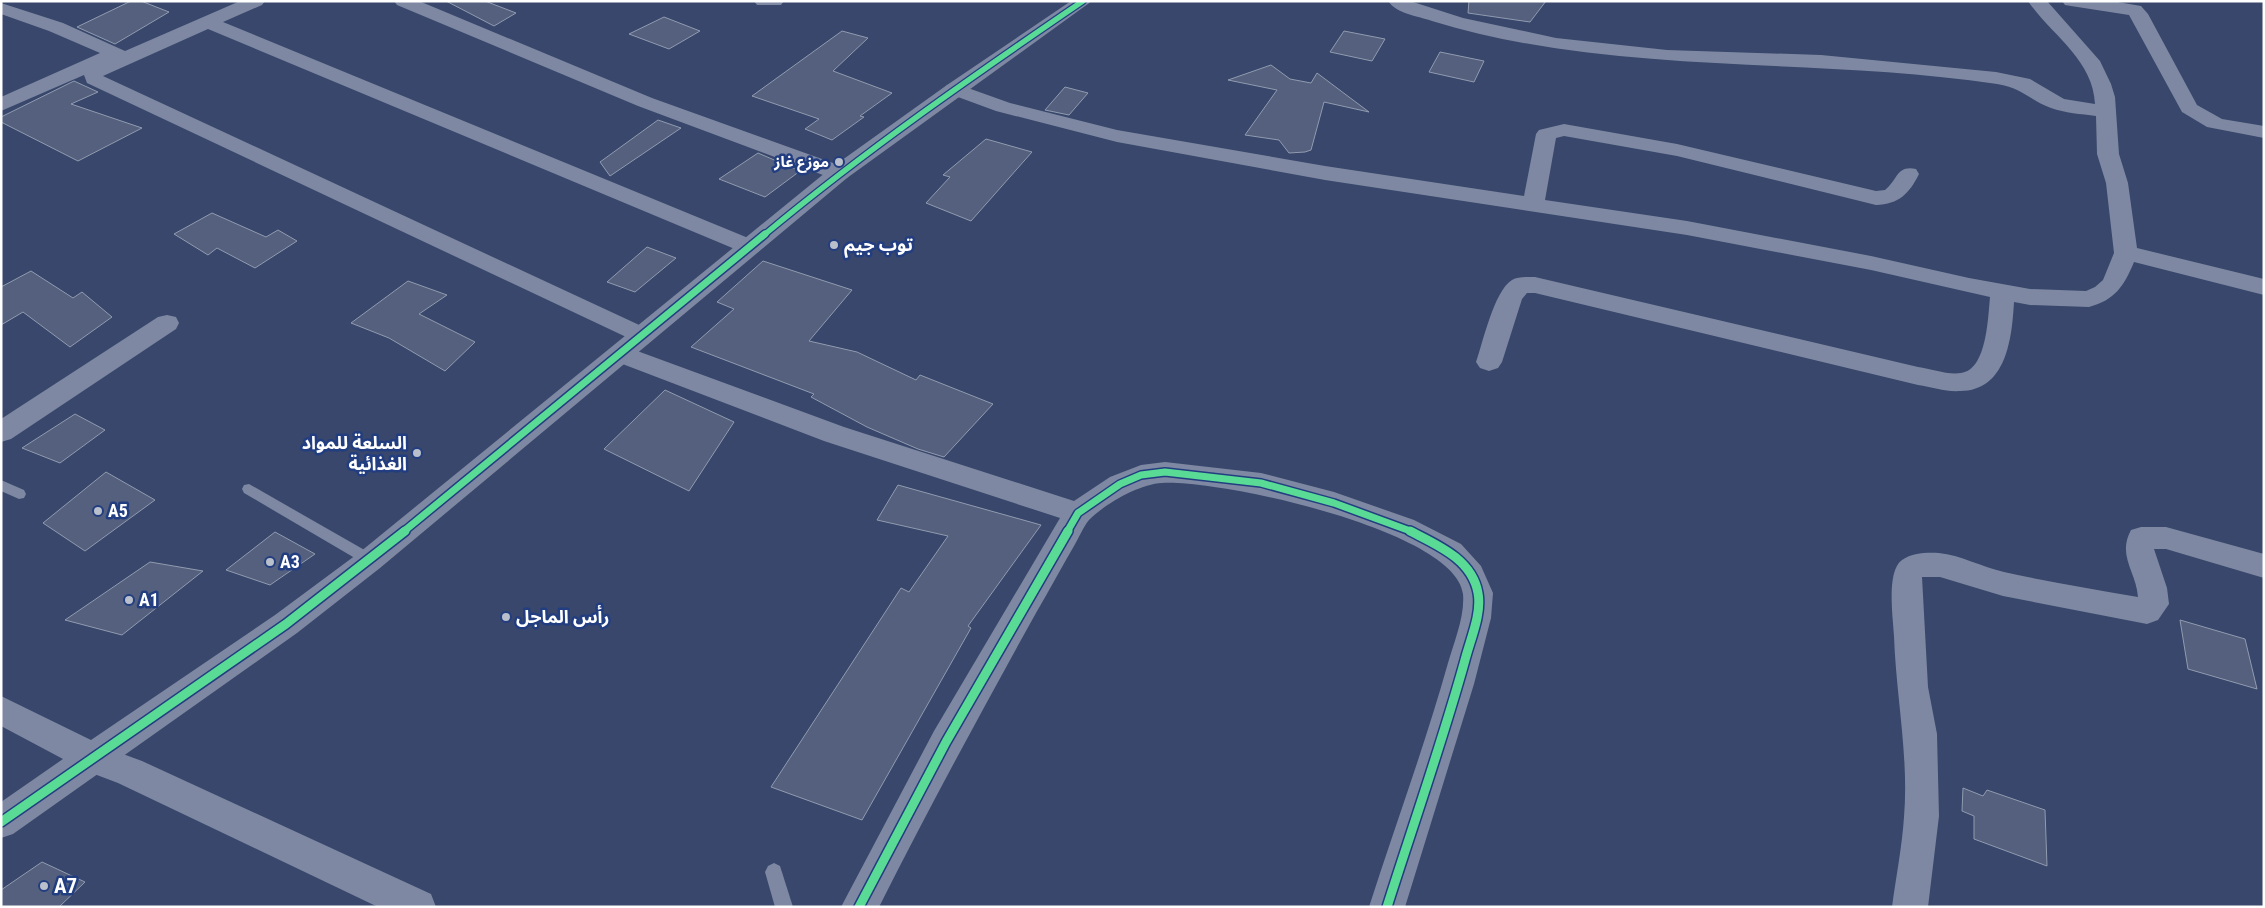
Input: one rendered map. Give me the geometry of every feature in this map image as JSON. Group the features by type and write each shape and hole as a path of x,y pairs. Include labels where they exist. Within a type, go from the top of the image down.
{"street":[{"path":"256,1 97,72 93,76 94,79 641,336"},
{"path":"403,1 645,102 839,173"},
{"path":"763,1 775,1"},
{"path":"1,822 286,624 370,560 839,173 954,89 1083,1"},
{"path":"1397,1 1422,13 1459,24 1556,44 1667,56 1821,61 1996,78 2024,83 2059,104 2104,111"},
{"path":"954,89 1003,107 1117,136 1334,175 1687,228 1871,263 2030,297 2089,299 2104,292 2114,283 2126,253 2117,183 2108,154 2104,97 2092,65 2078,46 2037,1"},
{"path":"2071,1 2134,10 2139,14 2189,108 2196,115 2216,123 2264,132"},
{"path":"1,8 56,27 117,53"},
{"path":"209,23 750,247"},
{"path":"1,105 171,28"},
{"path":"1533,206 1546,134 1564,130 1677,150 1876,198 1887,199 1898,194 1908,174"},
{"path":"2126,253 2264,287"},
{"path":"1489,362 1510,297 1520,286 1535,285 1918,376 1964,382 1982,374 1993,356 2000,325 2002,292"},
{"path":"1,432 167,324"},
{"path":"621,354 834,434 1078,513"},
{"path":"859,907 946,742 1078,513 1120,484 1141,476 1165,472 1262,483 1334,503 1404,528 1451,552 1470,574 1478,593 1476,618 1458,684 1387,907"},
{"path":"1910,907 1922,816 1920,734 1912,687 1908,615 1907,575 1912,568 1922,565 1940,565 2003,584 2147,611 2154,604 2152,587 2138,543 2140,538 2166,538 2264,566"},
{"path":"1,710 93,758 130,772 407,905"}],"lane":[{"path":"1,485 19,494"},
{"path":"249,489 370,560"},
{"path":"774,872 784,907"}],"building":[{"path":"131,1 141,1 169,12 115,44 77,27"},
{"path":"446,1 485,1 516,13 494,26"},
{"path":"1469,1 1546,1 1530,22 1468,13"},
{"path":"664,17 700,31 669,49 629,34"},
{"path":"842,31 868,38 833,71 892,93 860,116 864,117 832,140 805,129 819,119 752,96"},
{"path":"1344,31 1385,39 1372,61 1330,52"},
{"path":"1440,52 1484,61 1474,82 1429,72"},
{"path":"1271,65 1290,79 1311,83 1317,73 1369,112 1324,102 1311,150 1305,152 1289,153 1279,140 1245,135 1277,90 1228,80"},
{"path":"74,81 98,92 71,104 142,128 78,161 1,122 1,117"},
{"path":"1065,87 1088,93 1069,115 1045,110"},
{"path":"658,120 681,128 610,176 600,162"},
{"path":"986,139 1032,152 971,221 926,203 950,177 943,175"},
{"path":"758,153 800,171 765,197 719,179"},
{"path":"212,213 266,237 278,230 297,241 255,268 217,248 208,255 174,234"},
{"path":"647,247 676,258 635,292 607,282"},
{"path":"763,261 852,290 809,341 857,352 916,380 920,375 993,404 944,457 918,449 867,427 811,397 814,394 691,347 734,309 717,302"},
{"path":"31,271 73,298 82,292 112,317 70,347 23,312 1,325 1,287"},
{"path":"408,281 447,295 419,314 475,342 445,371 389,338 351,323"},
{"path":"665,390 734,422 689,491 604,449"},
{"path":"75,414 105,430 60,463 22,448"},
{"name":"A5","path":"106,472 155,500 85,551 43,523"},
{"path":"898,485 1041,525 968,626 971,628 862,820 771,787 901,588 909,592 948,536 877,520"},
{"name":"A3","path":"275,532 315,554 270,585 226,570"},
{"name":"A1","path":"150,562 203,571 122,635 65,620"},
{"path":"2180,620 2245,639 2257,689 2188,669"},
{"path":"1963,788 1983,796 1987,790 2045,810 2047,866 1974,839 1974,816 1962,811"},
{"name":"A7","path":"42,862 85,882 59,907 1,907 1,890"}],"cycle path":[{"path":"1,822 286,624 370,560 839,173 954,89 1083,1"},
{"path":"859,907 946,742 1078,513 1120,484 1141,475 1165,472 1261,483 1334,503 1404,528 1451,552 1470,574 1478,593 1476,618 1458,684 1387,907"}],"place":[{"name":"موزع غاز","path":"839,162"},
{"name":"توب جيم","path":"834,245"},
{"name":"السلعة للمواد الغذائية","path":"417,453"},
{"name":"A5","path":"98,511"},
{"name":"A3","path":"270,562"},
{"name":"A1","path":"129,600"},
{"name":"رأس الماجل","path":"506,617"},
{"name":"A7","path":"44,886"}]}
